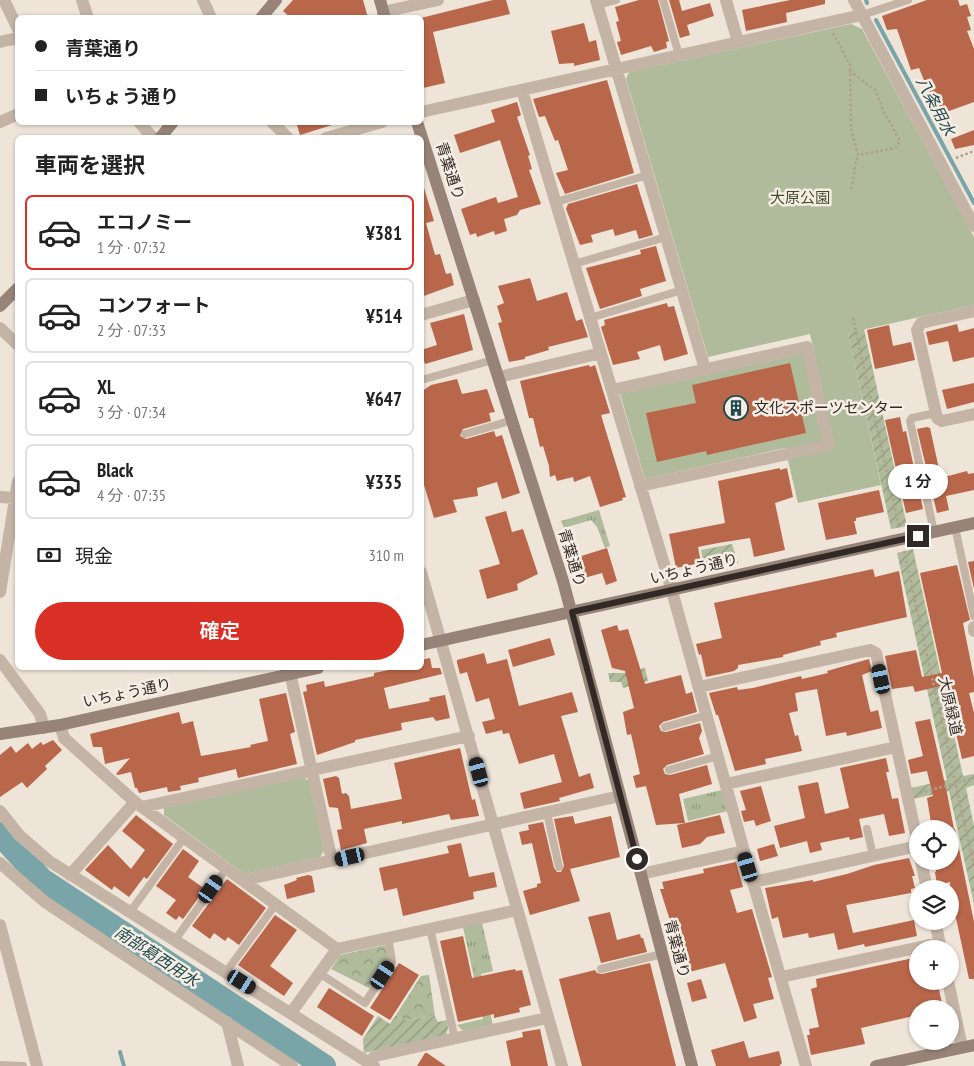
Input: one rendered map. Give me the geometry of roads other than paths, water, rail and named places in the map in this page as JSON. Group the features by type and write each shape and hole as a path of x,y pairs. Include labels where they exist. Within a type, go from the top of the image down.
{"street":[{"path":"82,0 87,15"},
{"path":"203,0 210,15"},
{"path":"264,15 276,0"},
{"path":"383,10 438,0"},
{"path":"726,0 738,42"},
{"path":"854,0 974,226"},
{"path":"8,1 15,21"},
{"path":"597,3 705,369"},
{"path":"424,111 862,15"},
{"path":"0,42 15,39"},
{"path":"522,90 672,591 806,1066"},
{"path":"0,122 15,115"},
{"path":"142,125 150,135"},
{"path":"162,135 171,125"},
{"path":"275,125 285,135"},
{"path":"332,135 348,127 362,125"},
{"name":"青葉通り","path":"424,144 513,420 572,612 692,1066"},
{"path":"0,306 15,291"},
{"path":"424,314 474,300"},
{"path":"974,311 921,323 917,330 937,418 942,421 974,414"},
{"path":"0,328 15,342"},
{"path":"612,390 807,347 829,446 640,486"},
{"path":"499,377 600,353"},
{"path":"0,497 15,498 12,554 0,592"},
{"name":"いちょう通り","path":"424,644 974,523"},
{"path":"424,582 562,1066"},
{"path":"699,687 870,650 876,653 912,820"},
{"path":"0,660 40,714 44,728"},
{"path":"289,671 332,861"},
{"name":"いちょう通り","path":"0,734 60,725 289,671"},
{"path":"60,725 64,738 139,804 337,949"},
{"path":"70,875 139,804 312,770 469,736"},
{"path":"726,784 896,747"},
{"path":"244,880 620,796"},
{"path":"0,811 19,835 49,862 372,1064 375,1056 547,1018"},
{"path":"753,882 909,847"},
{"path":"641,874 744,851"},
{"path":"0,863 45,902 292,1066"},
{"path":"291,1013 337,949 517,910"},
{"path":"0,925 4,959 37,1066"},
{"path":"781,977 909,952"},
{"path":"876,1066 968,1046 951,990"},
{"path":"227,1022 238,1066"}],"lane":[{"path":"597,3 616,0"},
{"path":"663,0 679,55"},
{"path":"862,15 908,0"},
{"path":"556,202 648,175"},
{"path":"574,264 666,237"},
{"path":"590,318 682,290"},
{"path":"424,379 493,360"},
{"path":"934,532 910,421 912,418 936,412"},
{"path":"465,434 513,420"},
{"path":"955,528 974,616"},
{"path":"665,727 707,715"},
{"path":"669,770 718,756"},
{"path":"547,813 559,868"},
{"path":"868,829 873,856"},
{"path":"130,912 184,838"},
{"path":"175,940 226,869"},
{"path":"226,972 276,904"},
{"path":"430,928 455,1039"},
{"path":"319,974 365,1003 392,961 388,937"},
{"path":"601,969 662,954"},
{"path":"0,1065 23,1066"}],"waterway":[{"name":"八条用水","path":"876,20 974,203"},
{"name":"南部葛西用水","path":"0,834 42,880 324,1066"},
{"path":"120,1052 124,1066"}],"place":[{"name":"文化スポーツセンター","path":"736,408"}],"park label":[{"name":"大原公園","path":"800,198"}]}
